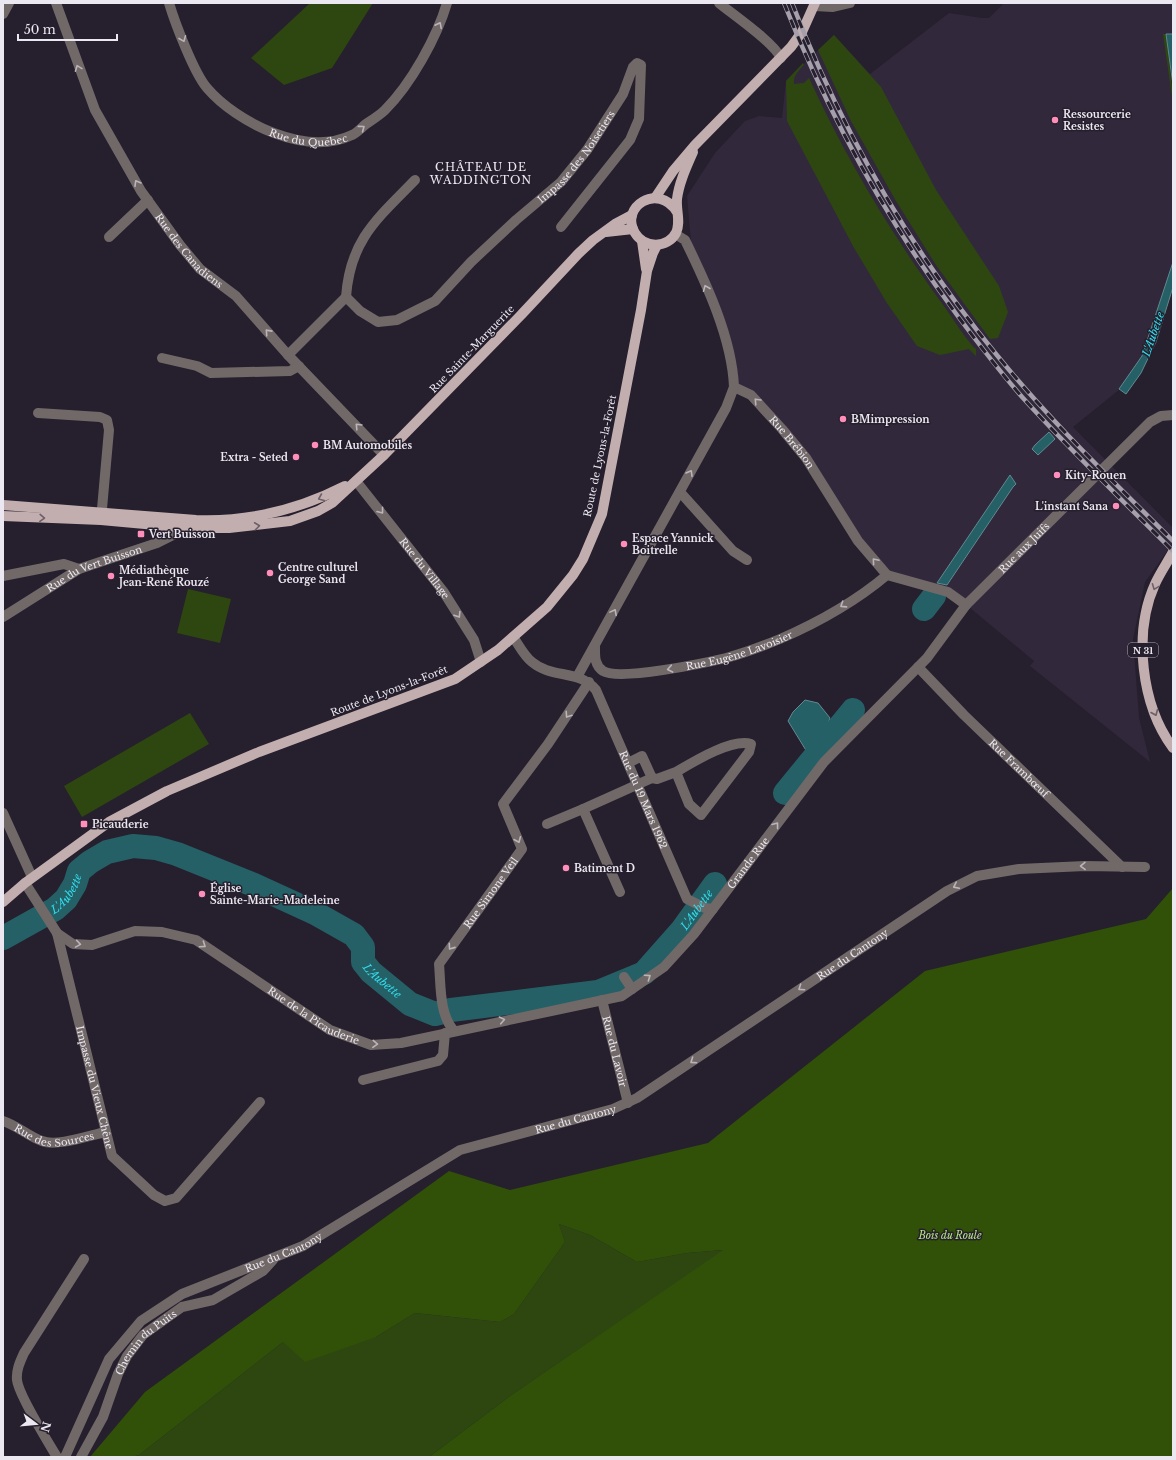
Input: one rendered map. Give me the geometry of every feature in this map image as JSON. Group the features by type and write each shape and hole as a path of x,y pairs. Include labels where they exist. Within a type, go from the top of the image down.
{"main road":[{"path":"655,198 673,171 696,145 781,58 802,32 815,4"},
{"path":"677,212 668,202 655,198 643,201 634,210 632,215 633,230 642,241 657,245 664,243 675,234 678,219 677,200 682,179 696,145"},
{"name":"Rue Sainte-Marguerite","path":"101,516 176,521 213,521 256,517 311,502 356,481 384,455 522,315 578,254 604,233 632,215"},
{"path":"604,233 633,230"},
{"name":"Route de Lyons-la-Forêt","path":"642,241 647,271"},
{"name":"Route de Lyons-la-Forêt","path":"5,898 109,822 167,791 280,744 455,679 481,662 513,637 547,607 573,575 583,559 602,514 647,271 657,245"},
{"path":"3,505 101,516"},
{"path":"3,516 101,516"},
{"name":"N 31","path":"1173,552 1155,585 1145,621 1142,660 1150,700 1167,740 1173,748"}],"street":[{"path":"3,14 9,3"},
{"name":"Rue des Canadiens","path":"56,3 95,110 148,200 180,245 200,269 236,296 299,366 384,455"},
{"name":"Rue du Québec","path":"169,3 184,42 200,76 207,88 221,102 247,120 284,137 314,142 332,140 352,135 385,110 406,83 422,58 443,16 447,3"},
{"path":"719,3 770,45 781,58"},
{"path":"815,4 833,7 850,3"},
{"name":"Impasse des Noisetiers","path":"346,298 360,311 378,322 397,320 435,301 471,262 516,220 561,182 588,150 623,94 633,67 637,63 641,65 639,84 639,119 630,140 561,227"},
{"path":"288,354 346,298 347,278 354,254 373,223 415,180"},
{"path":"109,237 148,200"},
{"path":"577,677 596,646 726,408 734,387 732,361 714,306 685,240 675,234"},
{"path":"162,358 197,366 211,373 290,371 299,366"},
{"name":"Rue Brébion","path":"734,387 751,395 787,434 806,458 858,541 887,575"},
{"path":"38,413 100,417 107,420 109,430 101,516"},
{"name":"Rue aux Juifs","path":"918,667 927,658 966,605 1150,422 1161,416 1173,415"},
{"name":"Rue du Village","path":"356,481 364,489 443,591 474,640 481,662"},
{"path":"680,492 733,551 747,560"},
{"name":"Rue du Vert Buisson","path":"3,617 79,569 157,543 173,535 176,530 176,521"},
{"path":"3,576 64,564 79,569"},
{"path":"887,575 939,589 966,605"},
{"name":"Rue Eugène Lavoisier","path":"596,646 596,661 599,667 603,671 613,674 661,670 725,658 780,639 826,616 887,575"},
{"path":"513,637 532,662 548,670 577,677 589,682"},
{"name":"Grande Rue","path":"602,1000 622,996 664,967 694,934 709,908 824,762 918,667"},
{"name":"Rue Frambœuf","path":"918,667 964,715 1122,867"},
{"name":"Rue du 19 Mars 1962","path":"589,682 596,690 628,763 636,786 687,899 709,908"},
{"name":"Rue Simone Veil","path":"449,1029 443,1007 439,964 522,849 503,804 548,744 589,682"},
{"path":"547,824 652,778 657,779 676,772 698,759 732,745 744,742 751,744 749,752 701,815 689,804 676,772"},
{"path":"628,763 642,756 652,778"},
{"path":"583,809 620,892"},
{"name":"Rue de la Picauderie","path":"3,813 40,906 57,933 73,944 92,945 134,931 162,932 196,940 330,1030 371,1045 402,1043 449,1029 602,1000"},
{"name":"Rue du Cantony","path":"65,1457 109,1359 141,1321 182,1294 303,1246 460,1150 613,1109 628,1103 947,890 977,876 1019,870 1085,866 1145,867"},
{"name":"Impasse du Vieux Chêne","path":"57,933 112,1156 154,1194 165,1201 176,1198 260,1102"},
{"path":"624,977 632,989"},
{"name":"Rue du Lavoir","path":"602,1000 628,1103"},
{"path":"363,1080 438,1061 443,1055 449,1029"},
{"name":"Rue des Sources","path":"3,1121 15,1124 42,1141 54,1143 106,1132"},
{"name":"Chemin du Puits","path":"81,1457 103,1417 118,1374 127,1356 143,1335 182,1307 213,1300 263,1271 273,1262 273,1258"},
{"path":"56,1457 22,1394 17,1382 17,1369 24,1354 84,1259"}],"shaded area":[{"path":"1004,3 1173,3 1173,281 1153,345 1130,381 1073,427 1173,528 1173,543 1145,582 1133,639 1139,718 1150,762 1030,666 1034,661 958,598 887,575 806,458 739,390 692,254 687,196 715,153 745,121 759,116 782,118 786,81 834,35 870,74 949,13 989,18"}],"green space":[{"path":"310,3 373,3 332,68 284,85 251,58"},
{"path":"1163,34 1166,34 1173,97 1172,97"},
{"path":"834,35 881,87 936,190 999,286 1008,312 998,338 990,339 936,265 896,201 851,121 818,50"},
{"path":"803,63 804,65 795,76 794,84 804,83 809,78 855,168 889,226 926,282 965,337 976,349 976,356 969,349 940,355 917,346 887,303 853,246 787,121 786,81"},
{"path":"188,589 231,599 220,643 177,633"},
{"path":"190,713 209,744 82,817 64,786"},
{"name":"Bois du Roule","path":"1173,888 1173,1457 429,1457 510,1396 723,1250 687,1253 637,1262 590,1235 559,1224 565,1242 514,1314 500,1322 415,1313 376,1337 305,1362 283,1342 139,1455 131,1457 90,1457 145,1392 449,1171 510,1190 708,1143 925,971 1146,919"},
{"path":"559,1224 590,1235 637,1262 687,1253 724,1250 510,1396 429,1457 131,1457 139,1455 283,1342 376,1337 415,1313 500,1322 514,1314 565,1242"}],"water":[{"path":"1166,34 1173,34 1173,85"},
{"path":"1173,262 1173,287 1156,342 1141,373 1126,394 1119,389 1142,356"},
{"path":"1049,432 1055,439 1038,455 1032,449"},
{"path":"1010,475 1016,484 947,585 937,583"},
{"path":"805,700 818,703 830,718 826,729 807,752 788,721 793,712"}],"waterway":[{"name":"L'Aubette","path":"924,609 934,596"},
{"name":"L'Aubette","path":"785,793 853,710"},
{"name":"L'Aubette","path":"3,938 55,909 66,899 75,884 79,871 90,862 107,852 133,846 156,848 177,854 254,885 315,913 354,935 363,947 363,962 371,972 410,1004 435,1014 451,1010 598,992 644,973 682,930 715,884"}],"railway":[{"path":"784,3 820,85 860,165 931,279 957,315 1023,398 1078,457 1173,551"},
{"path":"792,3 811,50 855,142 880,186 935,273 996,354 1038,403 1082,450 1173,541"}],"place":[{"name":"Ressourcerie Resistes","path":"1055,120"},
{"name":"BMimpression","path":"843,419"},
{"name":"BM Automobiles","path":"315,445"},
{"name":"Extra - Seted","path":"296,457"},
{"name":"Kity-Rouen","path":"1057,475"},
{"name":"L'instant Sana","path":"1116,506"},
{"name":"Vert Buisson","path":"141,534"},
{"name":"Espace Yannick Boitrelle","path":"624,544"},
{"name":"Centre culturel George Sand","path":"270,573"},
{"name":"Médiathèque Jean-René Rouzé","path":"111,576"},
{"name":"Picauderie","path":"84,824"},
{"name":"Batiment D","path":"566,868"},
{"name":"Église Sainte-Marie-Madeleine","path":"202,894"}],"district":[{"name":"CHÂTEAU DE WADDINGTON","path":"481,173"}]}
